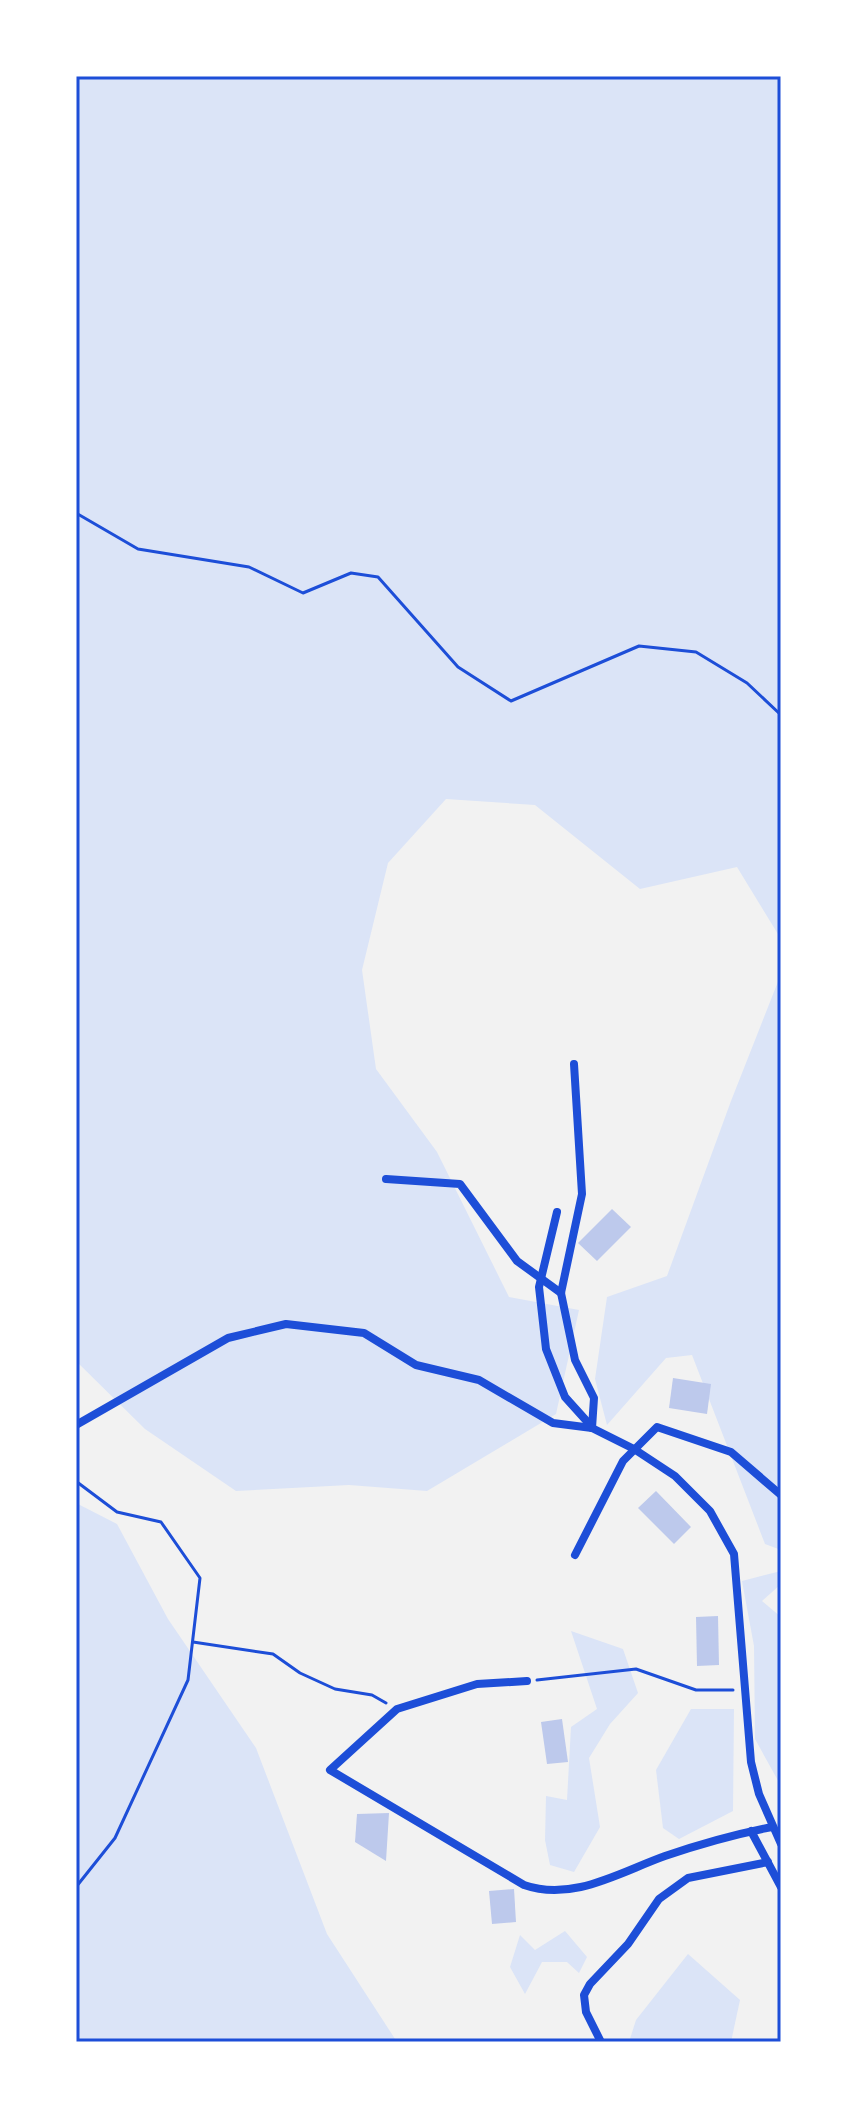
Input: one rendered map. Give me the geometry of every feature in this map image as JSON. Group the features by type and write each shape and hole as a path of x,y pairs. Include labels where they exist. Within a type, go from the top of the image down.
{"street":[{"path":"574,1064 582,1194 561,1293 575,1360 594,1398 592,1428"},
{"path":"386,1179 460,1184 517,1261 561,1293"},
{"path":"557,1212 539,1287 546,1349 565,1397 592,1428"},
{"path":"76,1425 228,1338 286,1324 364,1333 416,1365 479,1380 553,1423 592,1428 634,1449 675,1476 710,1511 734,1554 751,1762 759,1794 781,1844"},
{"path":"575,1555 623,1461 657,1427 731,1452 781,1495"},
{"path":"527,1681 477,1684 397,1709 330,1770 524,1885 557,1892 579,1888 669,1855 772,1827"},
{"path":"751,1831 781,1887"},
{"path":"601,2042 586,2012 584,1995 590,1984 628,1944 659,1899 688,1878 768,1862"}],"path":[{"path":"76,513 138,549 249,567 303,593 351,573 378,577 458,667 511,701 639,646 696,652 747,683 781,715"},
{"path":"76,1466 77,1482 117,1512 161,1522 200,1578 188,1680 115,1838 76,1887"},
{"path":"193,1642 273,1654 300,1673 335,1689 372,1695 397,1709"},
{"path":"527,1681 636,1669 696,1690 745,1690"}],"shaded area":[{"path":"76,76 781,76 781,939 737,867 640,889 535,805 446,799 388,863 362,970 376,1069 437,1152 509,1297 579,1310 556,1414 427,1491 349,1485 236,1491 145,1429 76,1361"},
{"path":"781,974 781,1550 765,1544 692,1355 666,1358 607,1425 595,1379 607,1297 667,1276"},
{"path":"76,1503 117,1524 168,1619 256,1748 327,1934 397,2042 76,2042"},
{"path":"781,1571 780,1585 762,1601 781,1617 781,1786 755,1739 754,1646 742,1581"},
{"path":"571,1631 623,1649 638,1693 610,1724 589,1758 600,1827 574,1872 550,1865 545,1840 546,1796 567,1800 571,1727 597,1709"},
{"path":"691,1709 734,1709 733,1811 679,1839 663,1828 656,1770"},
{"path":"565,1931 587,1957 579,1973 567,1962 542,1962 525,1994 510,1967 520,1935 535,1950"},
{"path":"688,1954 740,2000 731,2042 629,2042 636,2020"}],"building":[{"path":"612,1209 631,1227 597,1261 578,1243"},
{"path":"673,1378 711,1384 707,1414 669,1408"},
{"path":"656,1491 691,1527 674,1544 638,1508"},
{"path":"718,1616 719,1665 697,1666 696,1617"},
{"path":"562,1719 568,1762 547,1764 541,1722"},
{"path":"389,1813 386,1861 355,1842 357,1814"},
{"path":"514,1889 516,1922 492,1924 489,1891"}]}
